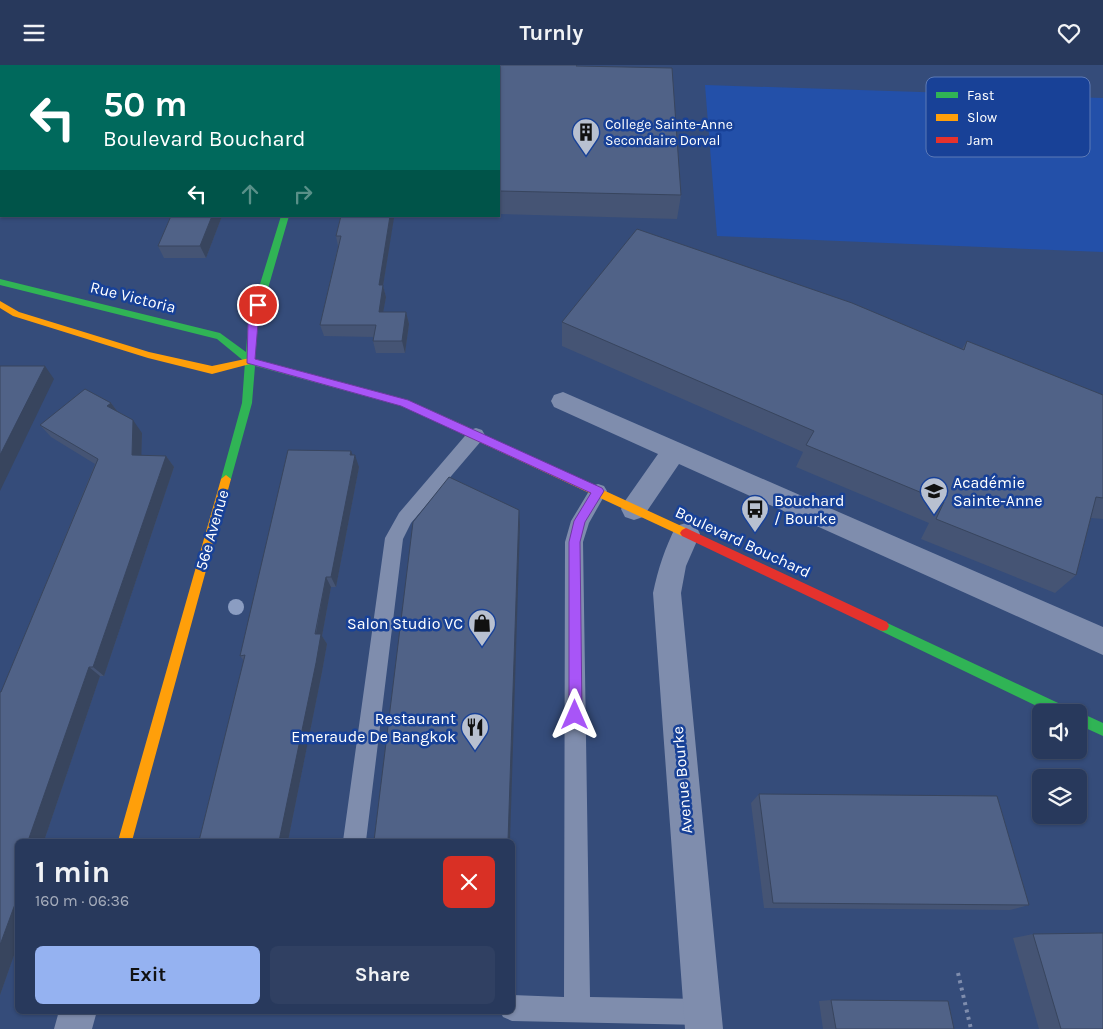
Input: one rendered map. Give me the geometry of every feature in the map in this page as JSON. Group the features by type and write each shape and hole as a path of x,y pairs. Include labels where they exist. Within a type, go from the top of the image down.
{"main road":[{"name":"56e Avenue","path":"126,839 247,403 253,323 285,217"},
{"name":"Rue Victoria","path":"0,282 220,336 250,361 404,403"},
{"name":"Rue Victoria","path":"0,304 16,314 181,364 214,370 250,361"},
{"name":"Boulevard Bouchard","path":"404,403 598,491 1047,704"},
{"path":"1087,722 1103,730"}],"street":[{"path":"563,401 1103,641"},
{"path":"634,509 674,450"},
{"name":"Avenue Bourke","path":"686,533 672,566 666,593 703,1020"},
{"path":"73,1029 77,1014"}],"lane":[{"path":"354,839 394,538 405,518 476,435"},
{"path":"577,1010 574,542 580,521 598,491"},
{"path":"515,1008 577,1010 703,1020"}],"path":[{"path":"958,973 971,1029"}],"shaded area":[{"path":"705,85 926,92 926,157 1090,157 1090,98 1103,98 1103,252 717,236"}],"building":[{"name":"College Sainte-Anne Secondaire Dorval","path":"500,65 672,68 681,195 500,191"},
{"path":"171,217 212,217 200,246 158,246"},
{"path":"341,217 390,217 379,285 383,285 379,312 406,312 402,341 373,341 376,325 320,325 341,236 336,236"},
{"path":"637,229 852,303 964,350 967,341 1103,395 1103,498 1096,497 1076,575 936,519 944,502 806,445 814,431 562,322"},
{"path":"0,366 45,366 0,455"},
{"path":"85,389 111,403 107,406 133,420 132,455 166,456 93,667 89,667 29,839 15,839 15,904 0,945 0,692 98,459 40,425"},
{"path":"288,450 351,451 350,455 355,455 331,577 326,577 315,634 321,634 316,663 279,839 199,839 245,655 240,656"},
{"path":"449,477 519,510 508,839 374,839 413,522"},
{"path":"759,794 997,796 1029,905 773,903"},
{"path":"1103,933 1103,1029 1061,1029 1033,934"},
{"path":"831,1000 948,1001 954,1029 836,1029"}],"traffic: fast":[{"path":"226,479 247,403 253,323 285,217"},
{"path":"0,282 220,336 250,361 404,403 464,430"},
{"path":"883,626 1047,704"},
{"path":"1087,722 1103,730"}],"traffic: slow":[{"path":"0,304 16,314 148,355 212,370 250,361"},
{"path":"464,430 686,533"},
{"path":"126,839 226,479"}],"traffic: jam":[{"path":"686,533 883,626"}],"place":[{"name":"College Sainte-Anne Secondaire Dorval","path":"586,156"},
{"name":"Académie Sainte-Anne","path":"934,515"},
{"name":"Bouchard / Bourke","path":"755,533"},
{"name":"Salon Studio VC","path":"482,647"},
{"name":"Restaurant Emeraude De Bangkok","path":"475,751"}],"route":[{"path":"258,305 253,323 250,361 404,403 598,491 580,521 574,542 575,715"}]}
